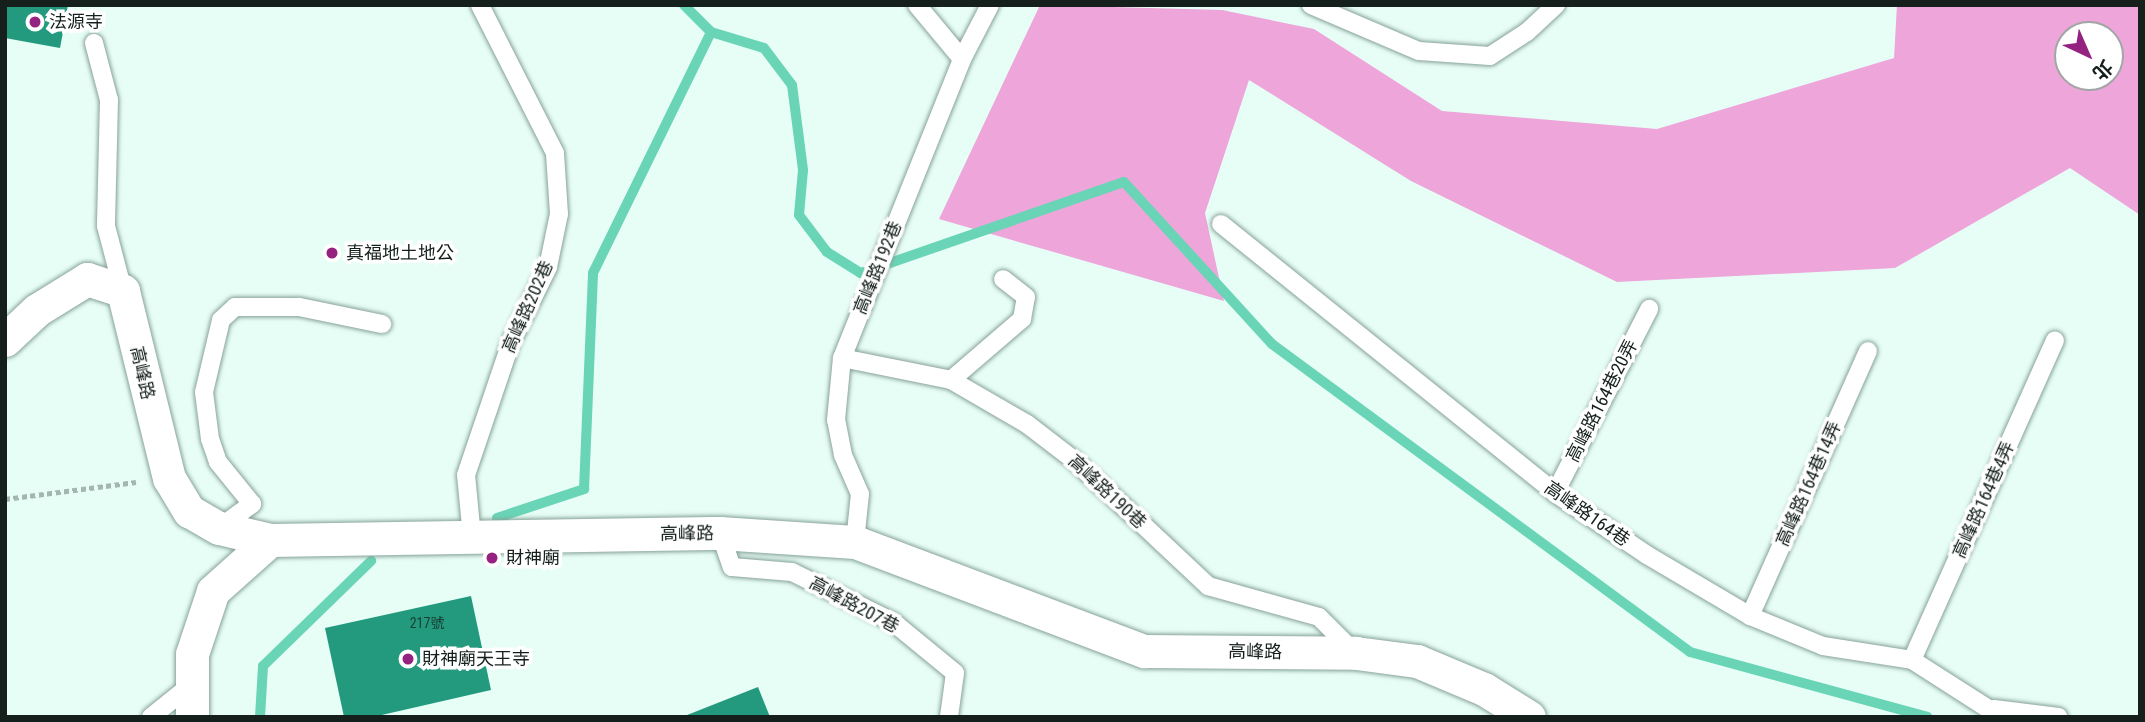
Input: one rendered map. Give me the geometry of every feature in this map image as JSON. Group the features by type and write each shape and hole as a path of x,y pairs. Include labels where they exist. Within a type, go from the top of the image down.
{"street":[{"path":"5,340 37,310 87,279 123,292"},
{"name":"高峰路","path":"123,292 169,478 189,511 219,528 270,540 720,533 855,542 1144,651 1356,653 1417,661 1484,689 1529,717"},
{"path":"191,717 192,654 214,591 270,540"}],"lane":[{"name":"高峰路202巷","path":"472,537 466,475 511,342 548,267 559,214 555,153 480,5"},
{"path":"917,5 962,59"},
{"name":"高峰路192巷","path":"855,542 860,494 843,455 836,421 842,358 962,59 990,5"},
{"path":"1311,5 1419,51 1490,56 1527,32 1556,5"},
{"path":"94,43 109,100 106,226 123,292"},
{"name":"高峰路164巷","path":"1221,224 1555,493 1751,616 1823,646 1913,660 1998,713"},
{"path":"951,380 1022,318 1026,297 1003,279"},
{"path":"219,528 252,504 218,462 210,439 204,392 221,320 235,307 299,307 382,324"},
{"name":"高峰路164巷20弄","path":"1555,493 1649,309"},
{"name":"高峰路164巷4弄","path":"1913,660 2055,340"},
{"name":"高峰路164巷14弄","path":"1751,616 1868,351"},
{"name":"高峰路190巷","path":"842,358 951,380 1027,424 1075,461 1208,586 1319,617 1356,653"},
{"name":"高峰路207巷","path":"720,533 732,567 792,572 893,622 955,673 949,717"},
{"path":"151,717 192,684"},
{"path":"1998,713 2059,717"}],"path":[{"path":"5,499 169,478"}],"shaded area":[{"path":"1040,5 1222,10 1314,29 1442,111 1657,129 1894,58 1897,5 2140,5 2140,215 2070,168 1895,268 1617,282 1411,181 1249,80 1205,213 1224,301 939,219"}],"building":[{"name":"法源寺","path":"5,5 68,5 60,48 5,38"},
{"name":"財神廟天王寺","path":"471,596 491,690 373,717 344,717 325,628"},
{"path":"758,687 770,717 682,717"}],"waterway":[{"path":"684,5 711,32"},
{"path":"497,518 584,489 593,273 711,32 764,48 792,85 803,170 799,215 827,252 861,273 1124,182 1272,344 1690,652 1927,717"},
{"path":"260,717 263,666 371,561"}],"place":[{"name":"法源寺","path":"35,22"},
{"name":"真福地土地公","path":"332,253"},
{"name":"財神廟","path":"492,558"},
{"name":"財神廟天王寺","path":"408,659"}]}
